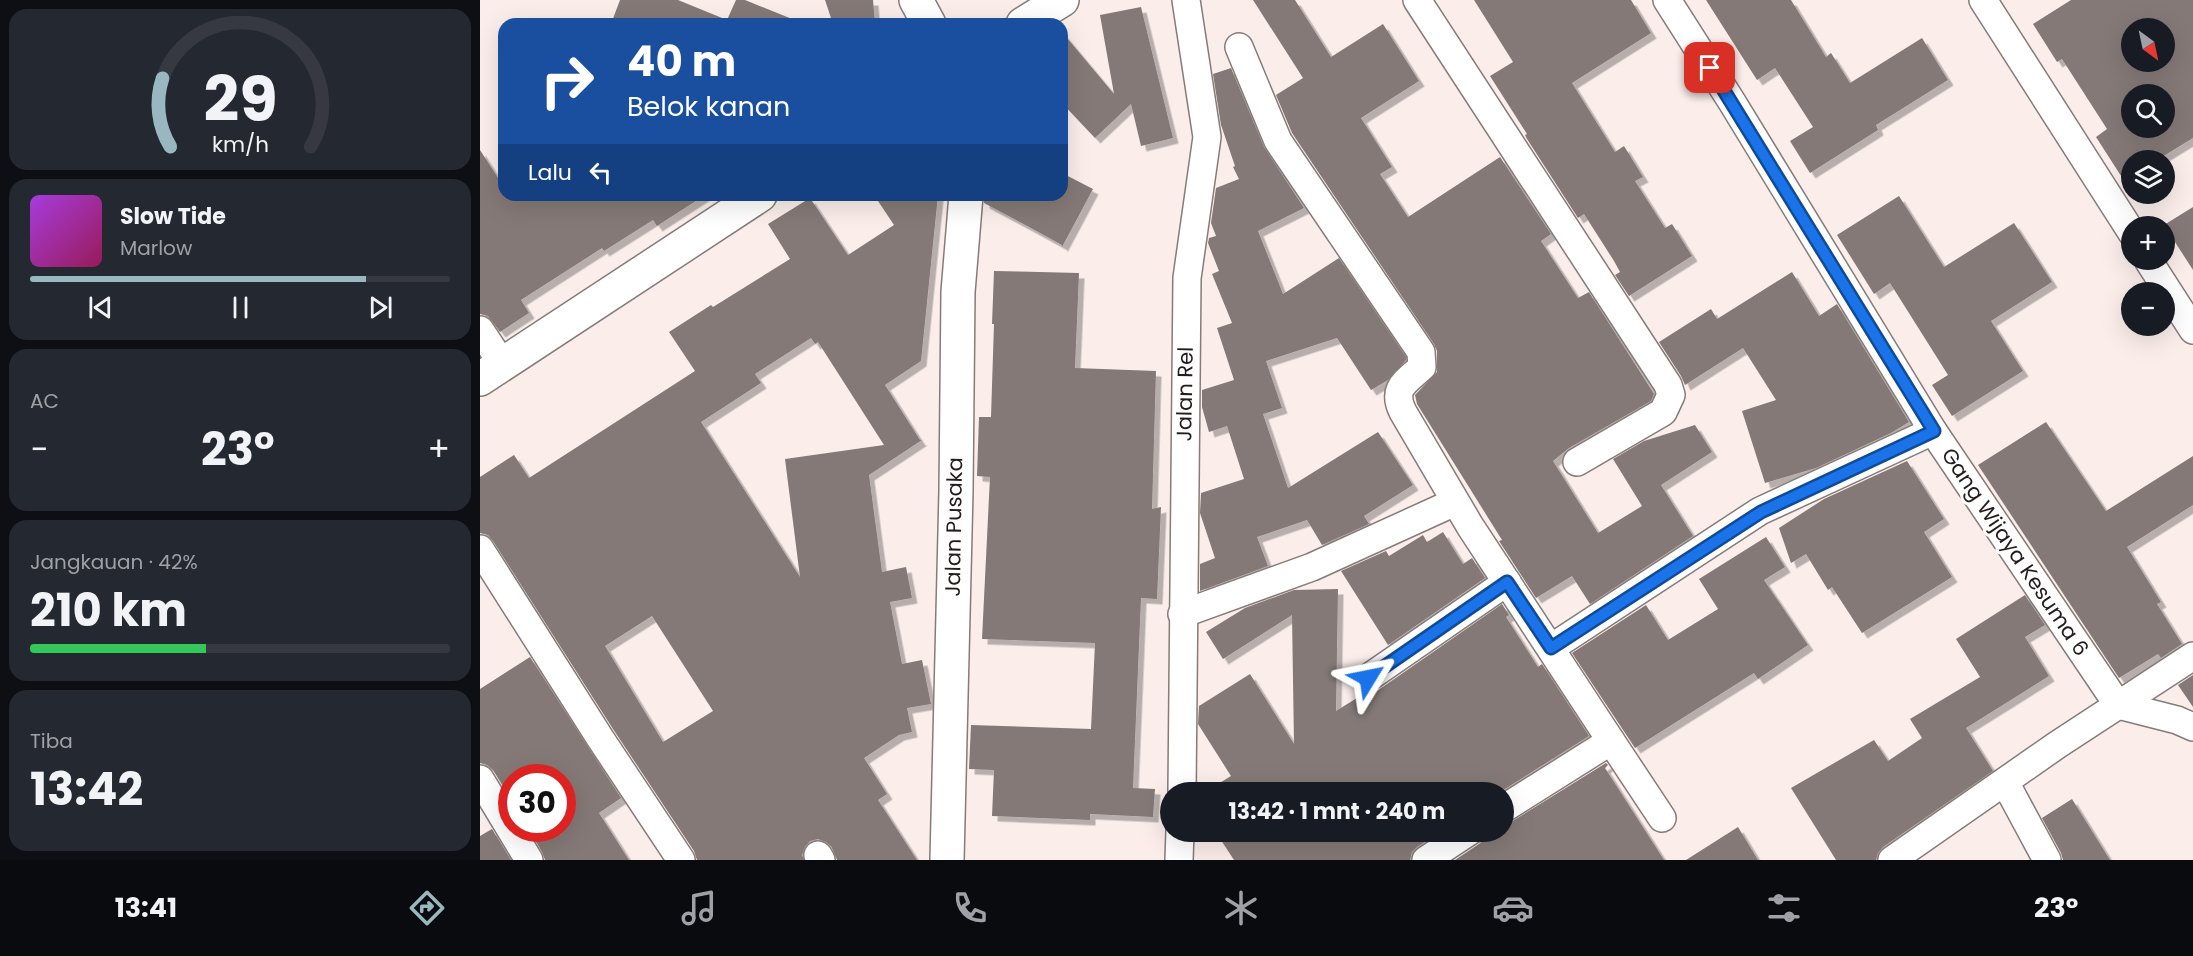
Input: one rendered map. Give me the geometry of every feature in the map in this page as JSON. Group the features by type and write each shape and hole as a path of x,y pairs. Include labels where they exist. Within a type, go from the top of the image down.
{"main road":[{"path":"916,0 926,18"},
{"path":"1033,18 1062,0"},
{"path":"491,372 751,201"},
{"name":"Jalan Pusaka","path":"947,860 956,492 958,292 966,201"}],"street":[{"name":"Jalan Rel","path":"1182,782 1186,278 1207,137 1186,0"},
{"path":"1417,0 1668,385 1671,395 1663,412 1577,462"},
{"name":"Gang Wijaya Kesuma 6","path":"1666,0 1738,112 1934,431 2118,705"},
{"path":"1983,0 2121,216"},
{"path":"1239,47 1278,141 1421,352 1422,367 1400,388 1397,396 1399,403 1455,502 1662,818"},
{"path":"2154,270 2193,330"},
{"path":"480,330 491,372"},
{"path":"1551,648 1761,512 1934,431"},
{"path":"1182,614 1312,567 1455,502"},
{"path":"480,549 600,738 681,860"},
{"path":"1368,678 1507,582"},
{"path":"1892,860 2193,656"},
{"path":"2118,705 2177,720 2193,727"},
{"path":"1514,802 1611,741"},
{"path":"480,779 529,860"},
{"path":"2005,782 2047,860"},
{"path":"1179,860 1180,842"},
{"path":"1426,860 1453,842"}],"building":[{"path":"620,0 678,0 722,18 613,18"},
{"path":"736,0 745,0 790,18 728,18"},
{"path":"825,0 873,0 874,18 831,18"},
{"path":"1253,0 1295,0 1331,57 1383,24 1419,81 1361,118 1392,167 1380,174 1408,217 1500,157 1551,234 1541,241 1578,298 1589,292 1654,394 1651,401 1569,448 1553,461 1598,533 1642,506 1613,459 1644,441 1695,425 1712,452 1661,485 1693,536 1590,604 1572,576 1536,598 1417,404 1415,395 1437,372 1437,351 1292,133 1276,95 1303,78"},
{"path":"1474,0 1631,0 1651,33 1572,83 1615,152 1624,146 1643,177 1635,181 1665,228 1672,224 1692,256 1629,296 1615,275 1620,272 1614,261 1584,214 1578,218 1490,76 1513,62"},
{"path":"1706,0 1791,0 1826,57 1831,53 1850,83 1922,38 1948,80 1876,125 1878,130 1810,173 1790,141 1813,127 1775,68 1757,80"},
{"path":"2071,0 2193,0 2193,138 2173,150 2121,150 2121,176 2096,137 2107,129 2062,59 2057,62 2033,24"},
{"path":"1141,7 1173,138 1141,146 1131,104 1095,138 1068,109 1068,39 1114,94 1100,15"},
{"path":"1231,68 1264,147 1304,208 1258,231 1283,294 1339,258 1406,357 1406,360 1388,380 1371,390 1337,338 1266,361 1282,408 1263,414 1288,488 1378,432 1413,485 1364,516 1369,524 1322,545 1307,520 1257,537 1268,566 1200,591 1200,564 1215,558 1200,513 1201,493 1244,479 1227,426 1209,432 1202,407 1202,390 1234,380 1217,328 1232,323 1212,274 1219,271 1208,243 1209,238 1216,236 1211,223 1216,188 1239,179 1233,167 1235,166 1221,125 1213,74"},
{"path":"480,150 498,178 498,201 696,201 657,226 653,220 604,251 602,248 521,300 529,313 500,332 488,316 480,314"},
{"path":"1068,176 1093,189 1062,247 984,201 1068,201"},
{"path":"1899,196 1944,267 2014,223 2052,282 1991,321 2023,371 1952,416 1932,385 1948,375 1890,283 1874,294 1837,235"},
{"path":"805,201 812,201 848,255 894,225 878,201 937,201 921,361 885,385 922,440 869,475 882,572 906,567 912,598 890,602 902,664 922,660 931,704 907,708 912,732 899,735 864,758 887,794 878,800 917,860 837,860 831,846 818,839 810,841 805,847 802,855 804,860 697,860 694,851 493,541 488,535 480,533 480,477 514,455 529,478 695,371 669,332 790,259 768,224","holes":["811,338 815,344 818,342 884,445 785,459 800,577 701,422 761,383 755,374","652,616 713,711 663,742 605,646"]},
{"path":"2193,207 2193,270 2175,242 2175,218"},
{"path":"994,271 1079,273 1075,368 1156,371 1152,509 1161,507 1157,599 1141,598 1133,788 1155,789 1153,817 1090,814 1090,820 992,816 994,770 969,769 971,725 1091,729 1095,643 982,639 990,477 977,476 979,417 991,417"},
{"path":"1792,272 1819,316 1837,304 1909,422 1891,433 1816,468 1765,483 1742,411 1776,400 1743,348 1685,385 1659,342 1711,309 1717,319"},
{"path":"2046,422 2106,511 2193,456 2193,505 2127,547 2161,602 2157,604 2182,644 2161,658 2158,654 2119,678 1978,465"},
{"path":"1907,461 1944,519 1924,532 1952,577 1862,633 1832,587 1828,590 1806,554 1791,563 1779,528 1824,499"},
{"path":"1443,532 1463,564 1472,558 1485,578 1388,645 1341,571 1386,551 1389,556 1423,535 1427,542"},
{"path":"1766,537 1785,567 1764,580 1808,645 1758,679 1754,673 1635,748 1572,653 1646,605 1668,640 1718,609 1699,579"},
{"path":"1338,589 1336,711 1365,693 1377,691 1502,604 1509,615 1506,617 1538,667 1542,664 1589,736 1514,783 1221,782 1231,776 1198,724 1199,706 1250,674 1294,744 1292,615 1223,659 1206,632 1245,608 1294,590"},
{"path":"2025,595 2045,625 2025,637 2049,676 1966,728 1993,771 1883,847 1876,860 1836,860 1791,788 1874,740 1888,761 1922,738 1910,719 1980,677 1956,639"},
{"path":"530,657 621,798 599,813 629,860 545,860 536,842 576,842 576,764 498,764 498,778 493,770 480,763 480,689"},
{"path":"2193,675 2193,707 2178,685"},
{"path":"1606,763 1608,765 1605,768 1664,860 1455,860 1481,842 1514,842 1514,820"},
{"path":"2072,799 2110,860 2063,860 2042,818"},
{"path":"1738,827 1758,860 1686,860"},
{"path":"492,829 511,860 480,860 480,836"},
{"path":"1222,842 1424,842 1412,852 1410,860 1234,860"}],"route":[{"path":"1368,678 1507,582 1551,648 1761,512 1934,431 1710,68"}]}
